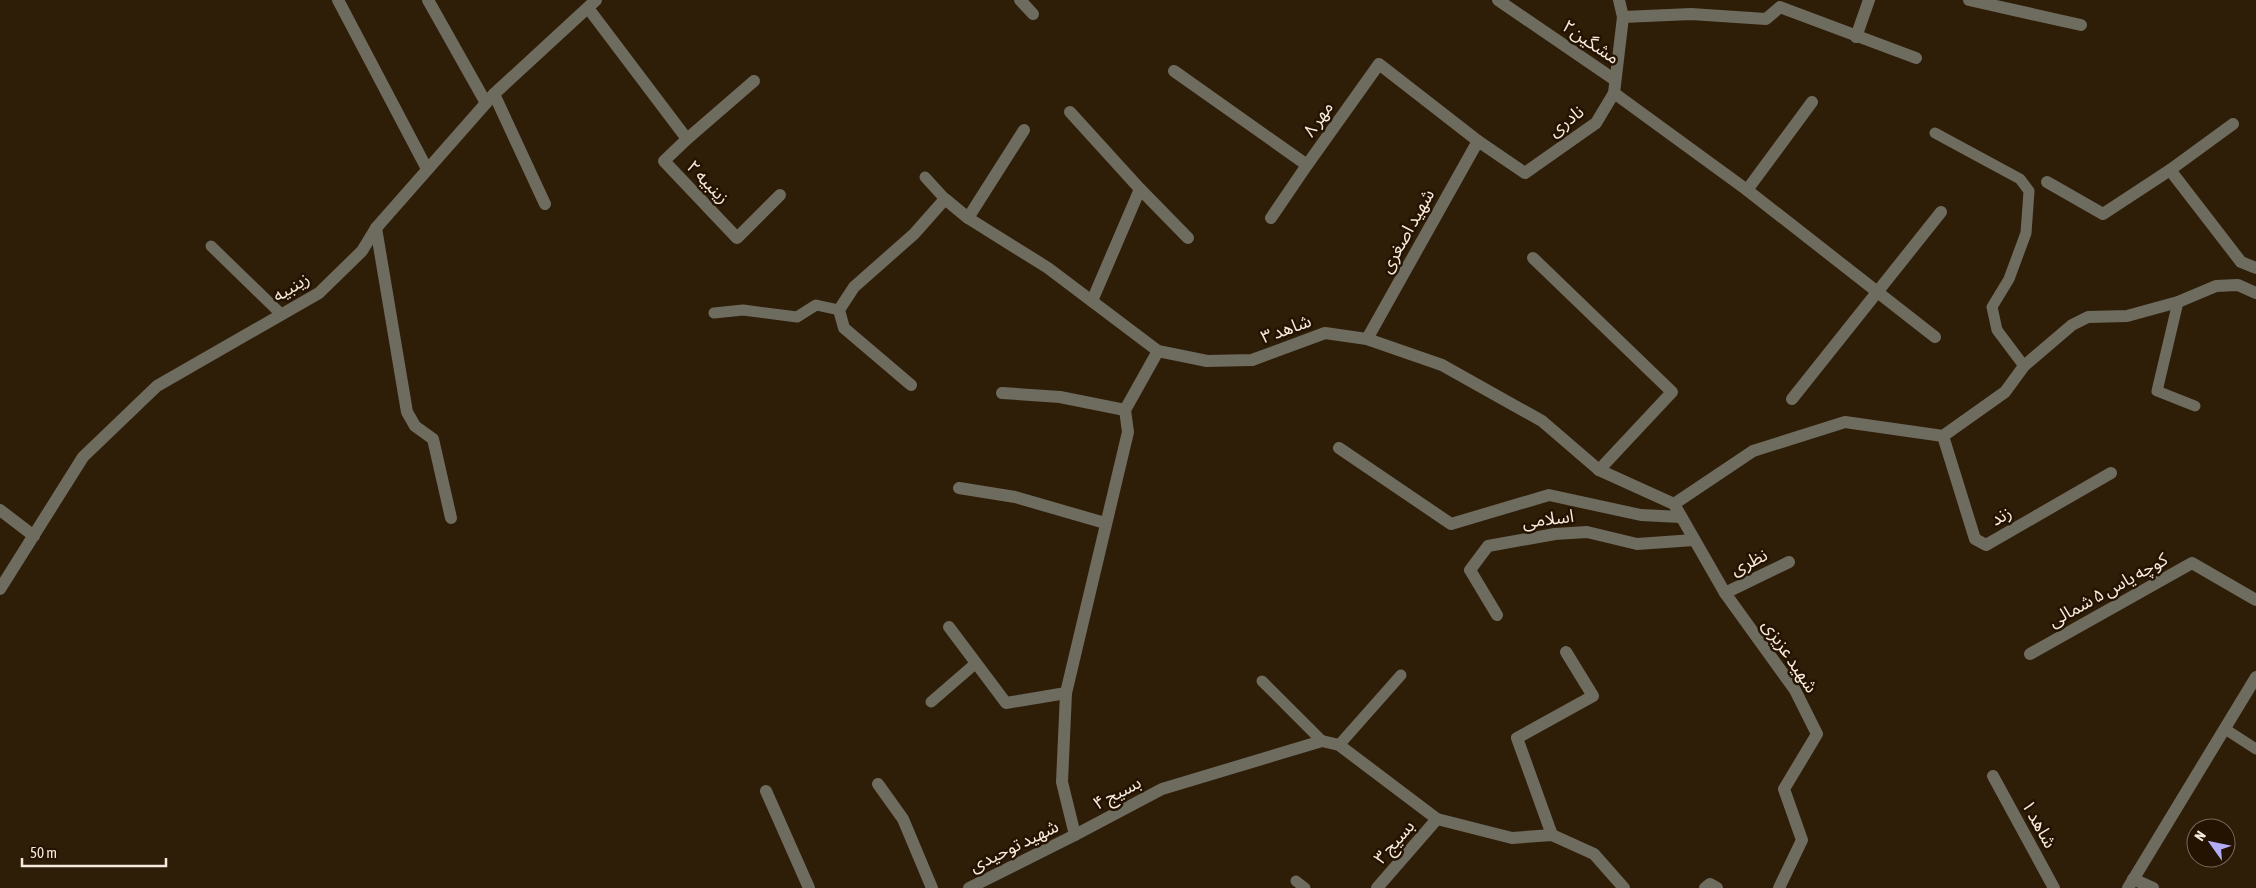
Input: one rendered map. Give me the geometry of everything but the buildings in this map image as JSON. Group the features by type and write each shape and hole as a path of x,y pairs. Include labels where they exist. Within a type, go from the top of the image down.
{"street":[{"path":"338,0 427,169"},
{"path":"428,0 490,98 545,204"},
{"path":"1020,0 1033,14"},
{"name":"مشگین۲","path":"1498,0 1615,80"},
{"name":"نادری","path":"1478,141 1525,173 1596,123 1614,93 1623,17 1619,0"},
{"path":"1856,37 1869,0"},
{"path":"1969,0 2081,25"},
{"name":"زینبیه","path":"0,589 83,457 157,386 319,292 362,251 376,228 490,98 592,4"},
{"name":"زینبیه ۲","path":"592,4 687,139 664,161 737,238 780,194"},
{"path":"1623,17 1691,14 1766,19 1780,7 1916,58"},
{"name":"مهر ۸","path":"1174,71 1307,165 1379,64 1478,141"},
{"path":"687,139 754,81"},
{"path":"1614,93 1747,190 1935,337"},
{"path":"1747,190 1812,102"},
{"path":"1070,112 1140,189 1188,238"},
{"path":"2046,182 2103,214 2170,170 2234,124"},
{"path":"968,218 1024,130"},
{"name":"شهید اصغری","path":"1367,338 1478,141"},
{"path":"1271,218 1307,165"},
{"path":"2170,170 2241,262 2256,268"},
{"path":"1092,301 1140,189"},
{"path":"911,386 844,328 839,310 854,287 914,234 944,199"},
{"name":"شاهد ۳","path":"944,199 968,218 1048,268 1158,351 1207,360 1252,360 1325,333 1367,338 1442,365 1542,421 1599,470 1674,504"},
{"path":"1792,398 1941,212"},
{"path":"376,228 407,412 415,426 433,440 451,518"},
{"path":"1533,258 1672,392 1599,470"},
{"path":"1674,504 1753,451 1845,422 1943,436 2005,392 2024,366 2072,325 2088,317 2127,316 2178,302 2216,286 2238,285 2256,293"},
{"path":"1002,393 1060,397 1125,410 1158,351"},
{"name":"بسیج ۴","path":"1125,410 1128,432 1066,692 1062,782 1075,835 1162,789 1322,741"},
{"name":"زند","path":"1943,436 1975,539 1986,545 2111,473"},
{"path":"1339,448 1451,524 1549,495 1641,515 1681,517"},
{"path":"959,488 1015,497 1105,523"},
{"name":"شهید عزیزی","path":"1674,504 1724,593 1795,690 1817,734 1784,789 1802,840 1779,888"},
{"path":"0,510 34,536"},
{"name":"اسلامی","path":"1497,615 1470,570 1488,546 1555,534 1587,532 1637,544 1694,540"},
{"name":"نظری","path":"1724,593 1789,562"},
{"name":"کوچه یاس ۵ شمالی","path":"2030,654 2192,563 2256,600"},
{"path":"949,627 1006,702 1066,692"},
{"path":"1552,835 1516,738 1593,696 1566,652"},
{"path":"2153,888 2130,883 2256,678"},
{"path":"1322,741 1339,746 1437,819 1512,838 1552,835 1594,854 1624,888"},
{"name":"شاهد ۱","path":"1993,776 2054,888"},
{"path":"878,784 903,819 932,888"},
{"path":"766,791 809,888"},
{"name":"بسیج ۳","path":"1377,888 1437,819"},
{"name":"شهید توحیدی","path":"969,888 1075,835"},
{"path":"1705,888 1710,884 1717,888"}],"lane":[{"path":"1935,133 2020,179 2028,191 2026,232 2009,279 1992,307 1997,330 2024,366"},
{"path":"925,177 944,199"},
{"path":"211,246 281,314"},
{"path":"2178,302 2157,391 2195,406"},
{"path":"714,313 743,310 797,317 816,306 839,310"},
{"path":"931,702 976,663"},
{"path":"1339,746 1401,675"},
{"path":"1262,681 1322,741"},
{"path":"2225,729 2256,749"}]}
